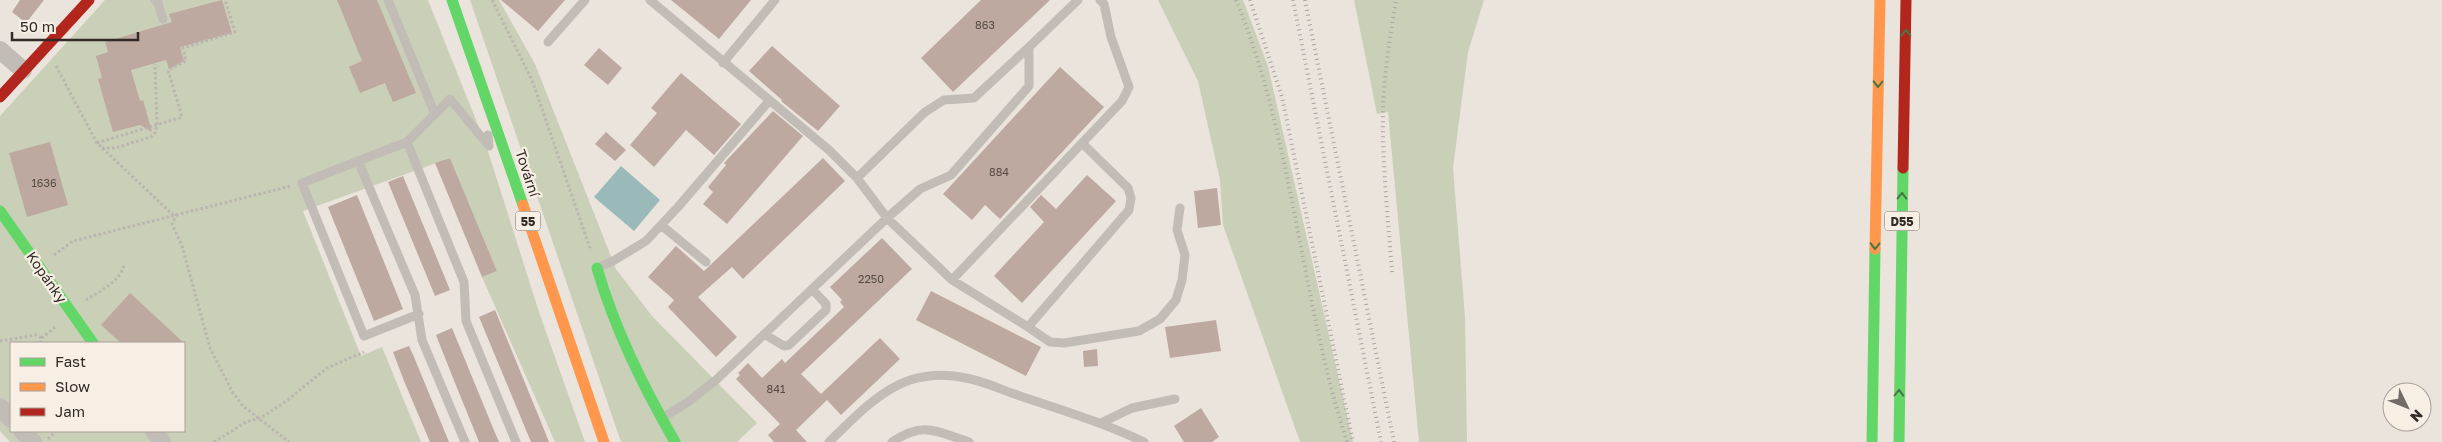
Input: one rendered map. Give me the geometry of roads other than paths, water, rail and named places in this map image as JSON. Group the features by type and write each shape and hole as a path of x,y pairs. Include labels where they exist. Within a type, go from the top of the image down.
{"main road":[{"path":"0,97 89,0"},
{"name":"Tovární","path":"452,0 604,442"},
{"name":"D55","path":"1872,442 1880,0"},
{"name":"D55","path":"1899,442 1906,0"},
{"name":"Kopánky","path":"0,210 92,342"},
{"path":"597,268 607,306 626,352 675,442"}],"street":[{"path":"0,50 23,70"},
{"path":"0,407 10,418"},
{"path":"23,432 33,442"}],"lane":[{"path":"155,0 158,3 163,20"},
{"path":"388,0 435,114"},
{"path":"548,42 586,0"},
{"path":"650,0 829,150 857,178 887,218 952,280 1050,342 1064,343 1139,331 1160,319 1176,300 1182,280 1185,255 1177,230 1180,208"},
{"path":"723,63 775,0"},
{"path":"857,178 925,112 944,100 974,98 1078,0"},
{"path":"952,280 1122,101 1129,87 1111,37 1104,4 1100,0"},
{"path":"662,419 716,380 920,189 952,175 1029,86 1029,47"},
{"path":"418,314 364,336 302,183 407,142 450,99 489,146 481,80"},
{"path":"597,268 613,261 646,241 769,101"},
{"path":"407,142 464,282 466,321 516,442"},
{"path":"1028,327 1130,210 1131,198 1128,188 1082,143"},
{"path":"358,161 415,295 422,340 465,442"},
{"path":"661,224 706,262"},
{"path":"764,334 784,346 789,345 826,310 826,304 812,289"},
{"path":"829,442 886,392 907,381 924,376 966,378 1101,423 1144,442"},
{"path":"1101,423 1132,408 1175,400"},
{"path":"892,442 916,429 928,429 969,442"}],"water":[{"path":"621,166 660,200 634,231 594,197"}],"railway":[{"path":"1236,0 1271,108 1318,332 1347,442"},
{"path":"1250,0 1282,97 1353,442"},
{"path":"1293,0 1381,442"},
{"path":"1305,0 1394,442"},
{"path":"1392,272 1384,171 1383,111 1386,69 1396,0"}]}
